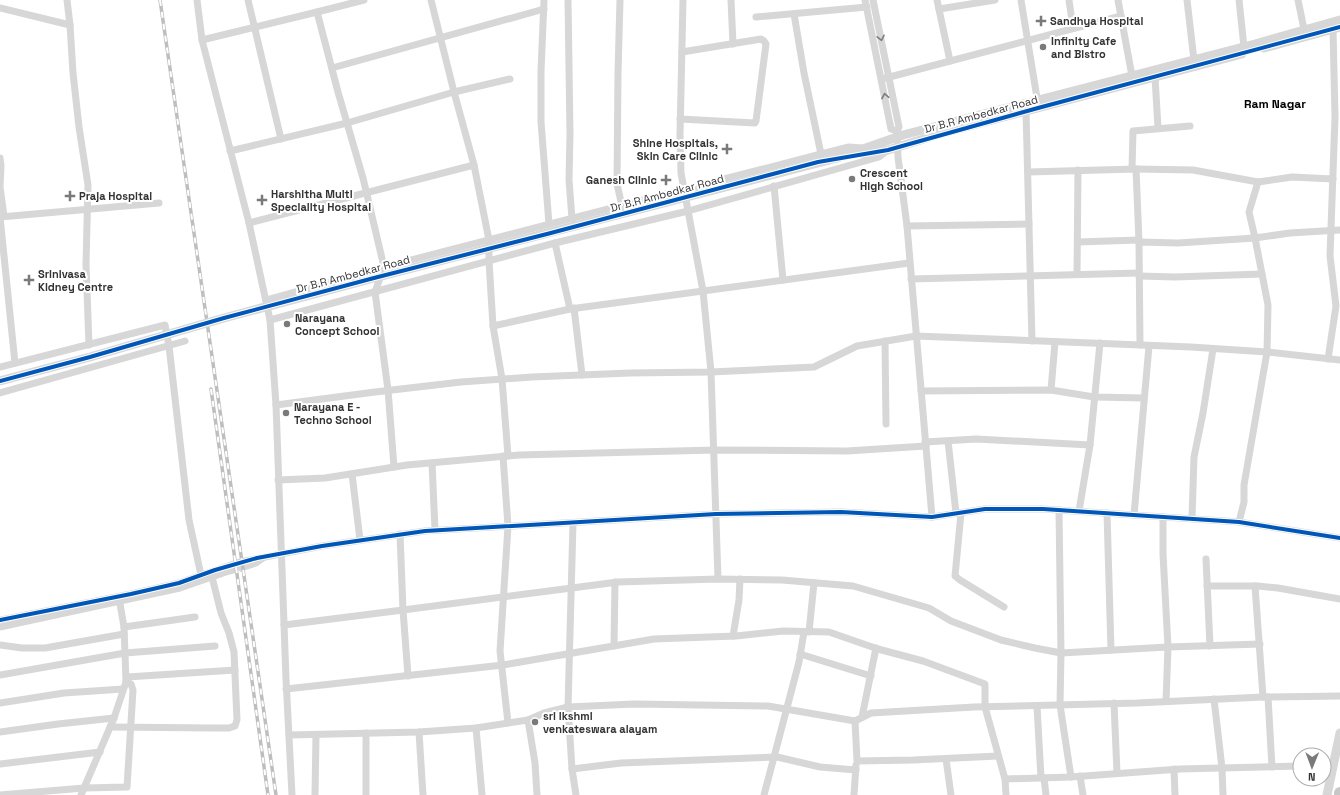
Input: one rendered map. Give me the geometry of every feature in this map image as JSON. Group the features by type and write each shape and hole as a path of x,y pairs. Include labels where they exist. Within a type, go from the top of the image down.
{"street":[{"path":"67,0 70,25 72,73 88,185 86,264 89,345"},
{"path":"197,0 202,40 249,223 270,320 276,405 286,689 292,795"},
{"path":"248,0 281,139"},
{"path":"202,40 360,0"},
{"path":"431,0 474,165 489,240 493,326 502,379 508,526 500,651 500,666 508,723"},
{"path":"544,0 541,71 542,122 549,224"},
{"path":"568,0 570,127 569,180 572,219"},
{"path":"620,0 617,184 622,206"},
{"path":"683,0 680,120 681,173 703,291 711,372 718,579"},
{"path":"731,0 733,44"},
{"path":"873,0 899,127 897,138 898,162 907,226 910,279 932,517"},
{"path":"937,0 950,61"},
{"path":"939,10 995,0"},
{"path":"1021,0 1038,104"},
{"path":"1069,0 1073,28"},
{"path":"1118,0 1132,76"},
{"path":"1187,0 1194,60"},
{"path":"1239,0 1244,47"},
{"path":"1298,0 1304,33"},
{"path":"756,17 794,14 866,4 891,129 897,138"},
{"path":"0,8 70,25"},
{"path":"332,68 441,39 544,9"},
{"path":"317,12 366,192 384,267 375,292 388,390 394,467"},
{"path":"794,14 820,154"},
{"path":"882,79 1121,16"},
{"name":"Dr B.R Ambedkar Road","path":"0,381 224,318 374,278 837,158 897,138 1155,77 1304,33 1340,20"},
{"path":"1328,359 1336,306 1330,256 1335,176 1337,28"},
{"name":"Dr B.R Ambedkar Road","path":"837,158 888,150 897,138 1026,111 1038,104 1132,76 1244,47 1304,33 1337,28"},
{"path":"680,120 753,124 756,122 765,43 761,39 682,52"},
{"path":"1155,77 1158,128"},
{"path":"230,151 347,122 454,92 510,79"},
{"path":"1026,111 1032,340"},
{"path":"1140,345 1139,241 1133,131 1190,126"},
{"path":"266,300 384,267 820,154 848,147 867,148"},
{"path":"270,320 555,243 688,211 879,157 888,150"},
{"path":"0,158 1,216 15,363"},
{"path":"249,223 474,165"},
{"path":"1028,172 1134,169 1193,170 1258,182 1292,177 1335,176"},
{"path":"1077,274 1078,170"},
{"path":"1239,522 1244,502 1244,485 1267,352 1268,305 1250,212 1258,182"},
{"path":"774,186 783,280"},
{"path":"1,216 159,203"},
{"path":"907,226 1029,224"},
{"path":"1078,242 1139,241 1178,243 1340,230"},
{"path":"555,243 572,309 582,375"},
{"path":"493,326 572,309 909,263"},
{"path":"910,279 1077,274 1139,274 1175,277 1262,274"},
{"path":"0,367 165,325 169,346 188,513 201,576"},
{"path":"276,405 388,390 502,379 814,367 857,346 916,336 1100,343 1267,352 1340,360"},
{"path":"0,393 185,341"},
{"path":"884,341 886,424"},
{"path":"1051,390 1055,342"},
{"path":"1079,511 1090,445 1100,343"},
{"path":"1134,515 1149,346"},
{"path":"1192,518 1194,457 1203,413 1213,349"},
{"path":"921,391 1051,390 1094,397 1144,398"},
{"path":"278,480 325,478 394,467 505,456 714,450 847,451 983,439 1090,445"},
{"path":"948,441 958,513 956,576 1004,607"},
{"path":"432,463 435,530"},
{"path":"352,474 360,540"},
{"path":"241,565 256,563 264,557 360,540 435,530 716,514 841,512 932,517 985,509 1059,510 1239,522 1340,538"},
{"path":"1059,510 1062,653 1060,705 1071,777"},
{"path":"1107,513 1111,650"},
{"path":"1163,517 1162,554 1168,647 1166,701"},
{"path":"573,523 568,707 572,769 576,795"},
{"path":"400,534 403,610 408,676"},
{"path":"1206,559 1210,646"},
{"path":"0,620 120,599 180,588 212,577 229,569 120,599 0,627"},
{"path":"110,727 230,728 235,726 237,720 234,652 229,632 221,613 212,577"},
{"path":"284,624 614,582 740,579 782,580 853,586 929,608 952,622 1001,640 1062,653 1260,644"},
{"path":"733,636 739,600 740,579"},
{"path":"614,582 614,646"},
{"path":"764,795 807,632 814,583"},
{"path":"1207,586 1255,586 1278,588 1340,599"},
{"path":"1255,586 1272,767"},
{"path":"83,791 114,718 126,679 124,631 120,599"},
{"path":"0,645 22,648 40,648 195,617"},
{"path":"286,689 500,666 654,639 733,636 783,631 829,632 876,648 923,661 985,684 985,707 1005,779 1006,795"},
{"path":"0,675 125,653 215,646"},
{"path":"862,717 876,648"},
{"path":"800,654 871,676"},
{"path":"126,679 235,670"},
{"path":"0,795 83,791 127,787 133,690 131,684 126,679"},
{"path":"0,703 64,693 123,689"},
{"path":"289,735 419,732 476,728 528,720 544,713 568,707 634,704 768,706 855,721 871,713 985,707 1265,697 1340,696"},
{"path":"1214,699 1222,768 1223,795"},
{"path":"1114,703 1117,774"},
{"path":"1037,706 1043,778 1046,795"},
{"path":"0,732 114,718"},
{"path":"528,720 535,763 537,795"},
{"path":"854,795 857,761 855,721"},
{"path":"476,728 482,795"},
{"path":"419,732 424,795"},
{"path":"366,733 366,795"},
{"path":"1332,755 1340,733"},
{"path":"315,795 316,735"},
{"path":"0,764 100,752"},
{"path":"857,761 998,756"},
{"path":"572,769 621,763 774,757 820,767 856,770"},
{"path":"946,759 951,795"},
{"path":"1005,779 1071,777 1174,769 1292,766"},
{"path":"1174,769 1174,795"},
{"path":"1080,776 1083,795"}],"tunnel":[{"path":"228,566 240,562"},
{"path":"229,571 241,568"}],"railway":[{"path":"160,0 276,795"},
{"path":"211,389 268,795"}],"cycle path":[{"path":"0,381 90,357 224,318 374,278 818,162 888,150 1340,27"},
{"path":"0,620 179,583 215,570 257,558 322,546 425,531 716,514 841,512 932,517 985,509 1043,509 1239,522 1340,538"}],"place":[{"name":"Sandhya Hospital","path":"1041,21"},
{"name":"Infinity Cafe and Bistro","path":"1043,47"},
{"name":"Shine Hospitals, Skin Care Clinic","path":"727,149"},
{"name":"Crescent High School","path":"852,179"},
{"name":"Ganesh Clinic","path":"666,180"},
{"name":"Praja Hospital","path":"70,196"},
{"name":"Harshitha Multi Speciality Hospital","path":"262,200"},
{"name":"Srinivasa Kidney Centre","path":"29,280"},
{"name":"Narayana Concept School","path":"287,324"},
{"name":"Narayana E - Techno School","path":"286,413"},
{"name":"sri lkshmi venkateswara alayam","path":"535,722"}],"district":[{"name":"Ram Nagar","path":"1275,104"}]}
